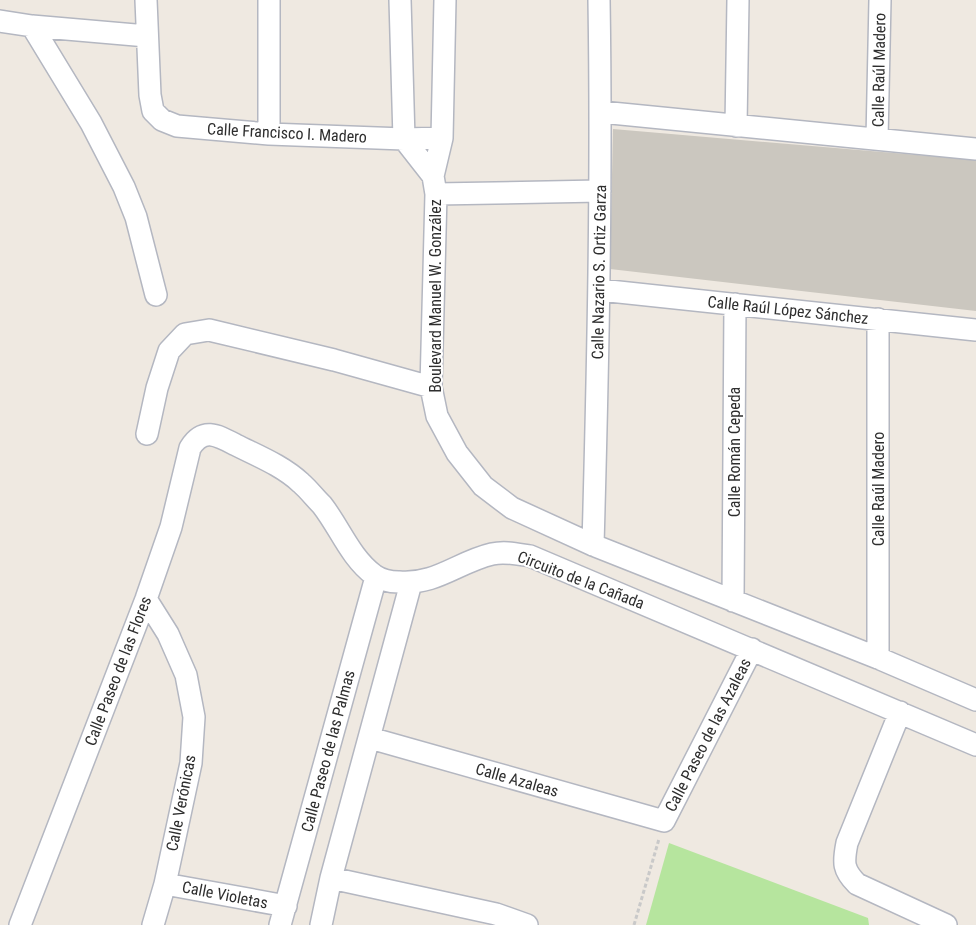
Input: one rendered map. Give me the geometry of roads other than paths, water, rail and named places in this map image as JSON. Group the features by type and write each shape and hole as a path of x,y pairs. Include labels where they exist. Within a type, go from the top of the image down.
{"street":[{"name":"Calle Francisco I. Madero","path":"146,0 150,94 153,111 162,120 177,126 269,134 404,139 442,138"},
{"path":"269,0 269,134"},
{"path":"400,0 404,139"},
{"name":"Boulevard Manuel W. González","path":"445,0 442,138 435,185 431,387 437,416 457,453 482,486 512,508 592,545"},
{"name":"Calle Nazario S. Ortiz Garza","path":"592,545 600,290 601,112 599,0"},
{"path":"736,126 738,0"},
{"name":"Calle Raúl Madero","path":"877,139 880,0"},
{"path":"0,21 32,26 147,36"},
{"path":"32,26 91,123 120,179 136,216 156,296"},
{"path":"601,112 976,149"},
{"name":"Boulevard Manuel W. González","path":"404,139 435,185"},
{"path":"435,185 600,191"},
{"name":"Calle Raúl López Sánchez","path":"600,290 976,330"},
{"name":"Calle Román Cepeda","path":"733,601 735,304"},
{"name":"Calle Raúl Madero","path":"878,319 878,658"},
{"path":"147,434 157,388 169,351 185,334 209,330 334,360 431,387"},
{"name":"Calle Paseo de las Flores","path":"20,925 146,599 171,527 190,448 195,440 202,435 222,438 279,467 301,483 323,507 362,565 376,577"},
{"path":"592,545 878,658 976,700"},
{"name":"Circuito de la Cañada","path":"376,577 392,582 411,583 431,580 470,561 493,554 511,552 530,556 976,745"},
{"name":"Calle Paseo de las Palmas","path":"283,916 376,577"},
{"path":"321,925 331,878 411,583"},
{"name":"Calle Verónicas","path":"146,599 168,634 186,675 194,717 191,763 165,884 153,925"},
{"name":"Calle Paseo de las Azaleas","path":"664,821 752,649"},
{"path":"900,712 847,843 844,858 847,873 857,884 900,915 946,925"},
{"name":"Calle Azaleas","path":"370,738 664,821"},
{"path":"331,878 495,919 527,925"},
{"name":"Calle Violetas","path":"165,884 283,916"}]}
